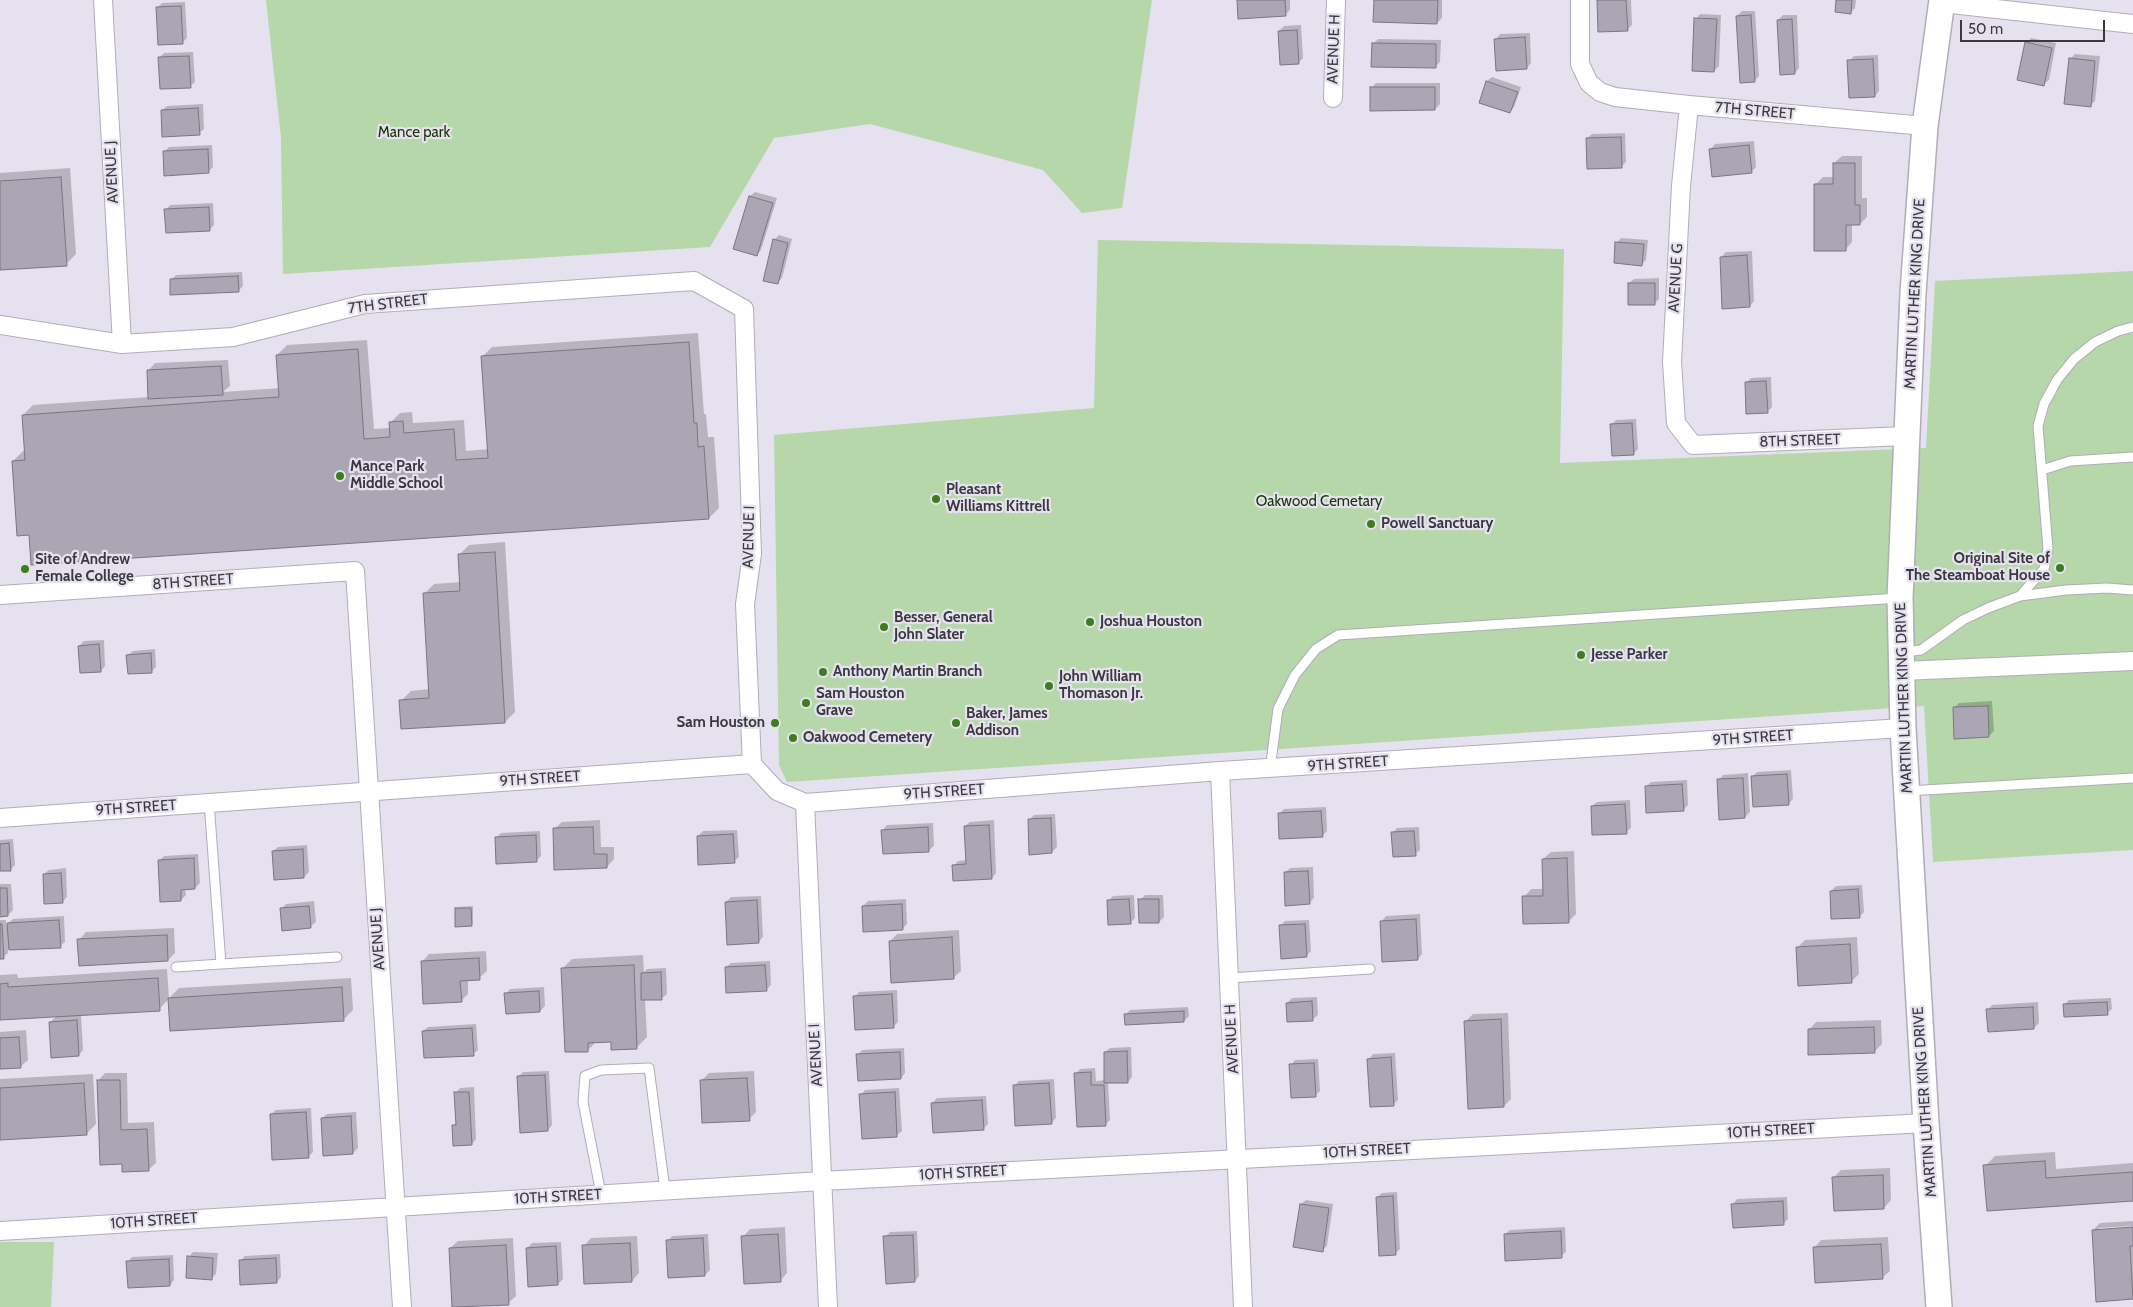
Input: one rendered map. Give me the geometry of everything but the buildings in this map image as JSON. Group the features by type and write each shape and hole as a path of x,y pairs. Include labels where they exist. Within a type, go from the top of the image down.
{"street":[{"name":"AVENUE J","path":"102,0 122,344"},
{"name":"AVENUE H","path":"1333,98 1336,0"},
{"name":"7TH STREET","path":"1580,0 1580,64 1589,83 1600,92 1615,97 1689,105 1925,126"},
{"path":"1942,1 2133,24"},
{"name":"MARTIN LUTHER KING DRIVE","path":"1940,1307 1926,1123 1903,728 1900,598 1913,293 1925,126 1942,1"},
{"name":"AVENUE G","path":"1689,105 1681,186 1672,362 1676,423 1693,445"},
{"name":"7TH STREET","path":"0,325 122,344 233,337 365,304 694,281 744,309"},
{"name":"AVENUE I","path":"744,309 752,554 745,604 752,764"},
{"name":"8TH STREET","path":"1693,445 1906,436"},
{"name":"AVENUE J","path":"355,571 402,1307"},
{"name":"8TH STREET","path":"0,595 355,571"},
{"path":"1902,661 2133,661"},
{"name":"9TH STREET","path":"0,818 368,790 752,764 777,791 805,803 1220,771 1903,728"},
{"name":"AVENUE H","path":"1220,771 1243,1307"},
{"name":"AVENUE I","path":"805,803 828,1307"},
{"name":"10TH STREET","path":"0,1231 822,1181 1926,1123"}],"lane":[{"path":"2020,596 2044,569 2048,549 2038,426 2044,404 2056,380 2074,358 2095,342 2133,327"},
{"path":"2042,470 2070,461 2133,457"},
{"path":"1902,661 1922,650 1963,620 2020,596 2066,590 2107,588 2133,590"},
{"path":"1270,769 1278,709 1295,675 1316,650 1338,635 1900,598"},
{"path":"1907,791 2133,778"},
{"path":"209,802 221,964"},
{"path":"176,967 337,957"},
{"path":"1229,978 1370,969"},
{"path":"601,1194 584,1102 585,1076 601,1070 649,1068 665,1190"}],"green space":[{"name":"Mance park","path":"266,0 1152,0 1122,208 1082,213 1043,170 870,124 774,138 710,247 283,274 281,138"},
{"name":"Oakwood Cemetary","path":"1098,240 1564,249 1560,463 1926,448 1935,281 2133,271 2133,850 1933,862 1924,706 787,782 779,765 774,435 1094,408"},
{"path":"0,1242 54,1242 51,1307 0,1307"}],"place":[{"name":"Mance Park Middle School","path":"340,476"},
{"name":"Pleasant Williams Kittrell","path":"936,499"},
{"name":"Powell Sanctuary","path":"1371,524"},
{"name":"Original Site of The Steamboat House","path":"2060,568"},
{"name":"Site of Andrew Female College","path":"25,569"},
{"name":"Joshua Houston","path":"1090,622"},
{"name":"Besser, General John Slater","path":"884,627"},
{"name":"Jesse Parker","path":"1581,655"},
{"name":"Anthony Martin Branch","path":"823,672"},
{"name":"John William Thomason Jr.","path":"1049,686"},
{"name":"Sam Houston Grave","path":"806,703"},
{"name":"Sam Houston","path":"775,723"},
{"name":"Baker, James Addison","path":"956,723"},
{"name":"Oakwood Cemetery","path":"793,738"}]}
